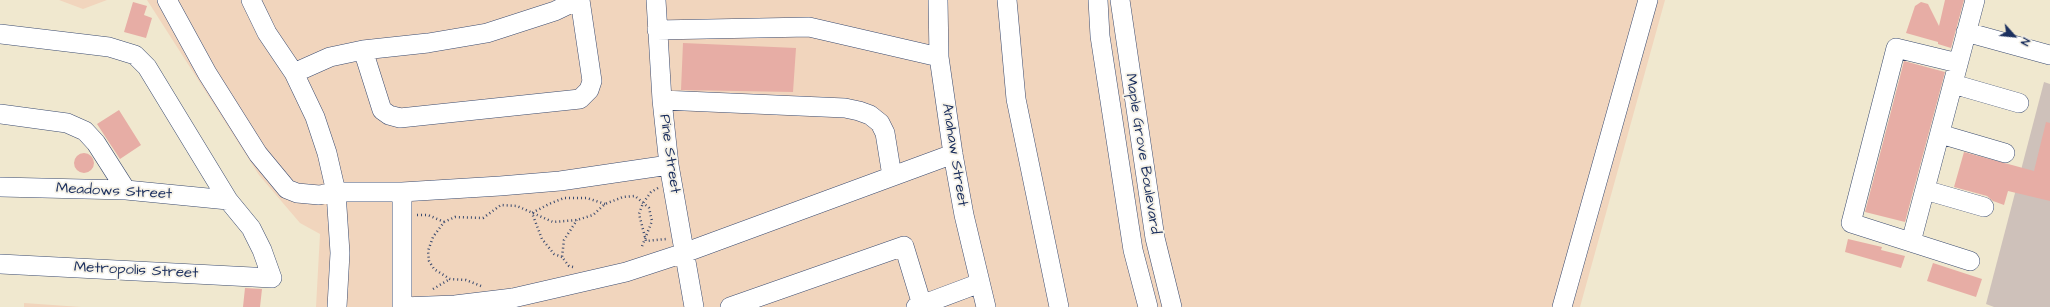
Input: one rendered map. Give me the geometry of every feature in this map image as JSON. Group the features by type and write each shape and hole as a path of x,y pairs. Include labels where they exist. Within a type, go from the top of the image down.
{"street":[{"path":"167,0 207,73 258,154 275,176 288,189 297,193 319,195 336,192 402,192 670,172"},
{"path":"251,0 268,33 294,73 315,117 327,153 336,192 340,253 337,307"},
{"path":"294,73 330,57 363,50 428,43 487,33 535,18 579,0 592,81 589,90 580,99 400,118 389,115 382,110 363,50"},
{"name":"Pine Street","path":"656,0 662,100 670,172 694,307"},
{"name":"Anahaw Street","path":"938,0 939,57 953,154 986,307"},
{"path":"1007,0 1016,99 1059,307"},
{"name":"Maple Grove Boulevard","path":"1098,0 1100,36 1133,250 1148,307"},
{"name":"Maple Grove Boulevard","path":"1120,0 1155,238 1172,307"},
{"path":"1562,307 1648,0"},
{"path":"1911,242 1975,0"},
{"path":"657,30 809,27 939,57"},
{"path":"1966,32 2050,55"},
{"path":"0,34 110,47 135,55 147,66 228,200"},
{"path":"1958,63 1896,48 1851,223 1970,261"},
{"path":"1952,84 2019,103"},
{"path":"662,100 845,108 859,111 870,115 880,123 885,133 892,176"},
{"path":"0,114 67,123 85,131 96,144 126,190"},
{"path":"1940,134 2005,153"},
{"path":"402,192 402,307 455,305 513,298 626,272 682,245 892,176 953,154"},
{"name":"Meadows Street","path":"0,187 126,190 228,200"},
{"path":"1925,190 1984,207"},
{"name":"Metropolis Street","path":"0,264 272,278 262,250 251,228 228,200"},
{"path":"730,307 904,246 919,306 980,283"}],"path":[{"path":"646,241 639,214 643,203 651,192 670,172"},
{"path":"486,289 466,280 450,280 434,269 430,261 428,251 434,237 444,222 455,217 483,218 501,205 517,206 532,214 553,222 577,220 593,214 605,204 624,197 635,196 649,208 652,221 646,241 640,252"},
{"path":"532,214 549,204 564,198 587,198 605,204"},
{"path":"532,214 542,238 554,254 562,258 569,266 575,268"},
{"path":"402,215 428,215 444,222"},
{"path":"562,258 564,240 577,220"},
{"path":"646,241 682,245"},
{"path":"563,271 569,266"}],"shaded area":[{"path":"59,0 107,0 83,9"},
{"path":"147,0 1665,0 1580,307 316,307 320,234 300,223 259,175"},
{"path":"2044,82 2050,84 2050,307 1994,307 1986,304"},
{"path":"24,303 81,307 24,307"}],"building":[{"path":"1945,0 1964,0 1951,48 1938,44 1938,42 1906,33 1915,6 1921,2 1928,4 1939,26"},
{"path":"133,2 147,6 144,15 152,18 146,38 124,32"},
{"path":"683,43 796,48 793,92 681,90"},
{"path":"1904,61 1945,72 1905,222 1865,212"},
{"path":"119,110 141,145 120,159 97,124"},
{"path":"2046,122 2050,123 2050,201 2008,191 2004,205 1993,201 1987,196 1954,187 1964,152 2034,171"},
{"path":"84,153 91,156 94,163 91,170 84,173 77,170 74,163 77,156"},
{"path":"1848,239 1882,247 1881,250 1905,256 1901,268 1845,252"},
{"path":"1933,263 1982,279 1976,297 1927,281"},
{"path":"245,288 262,289 260,307 243,307"}]}
